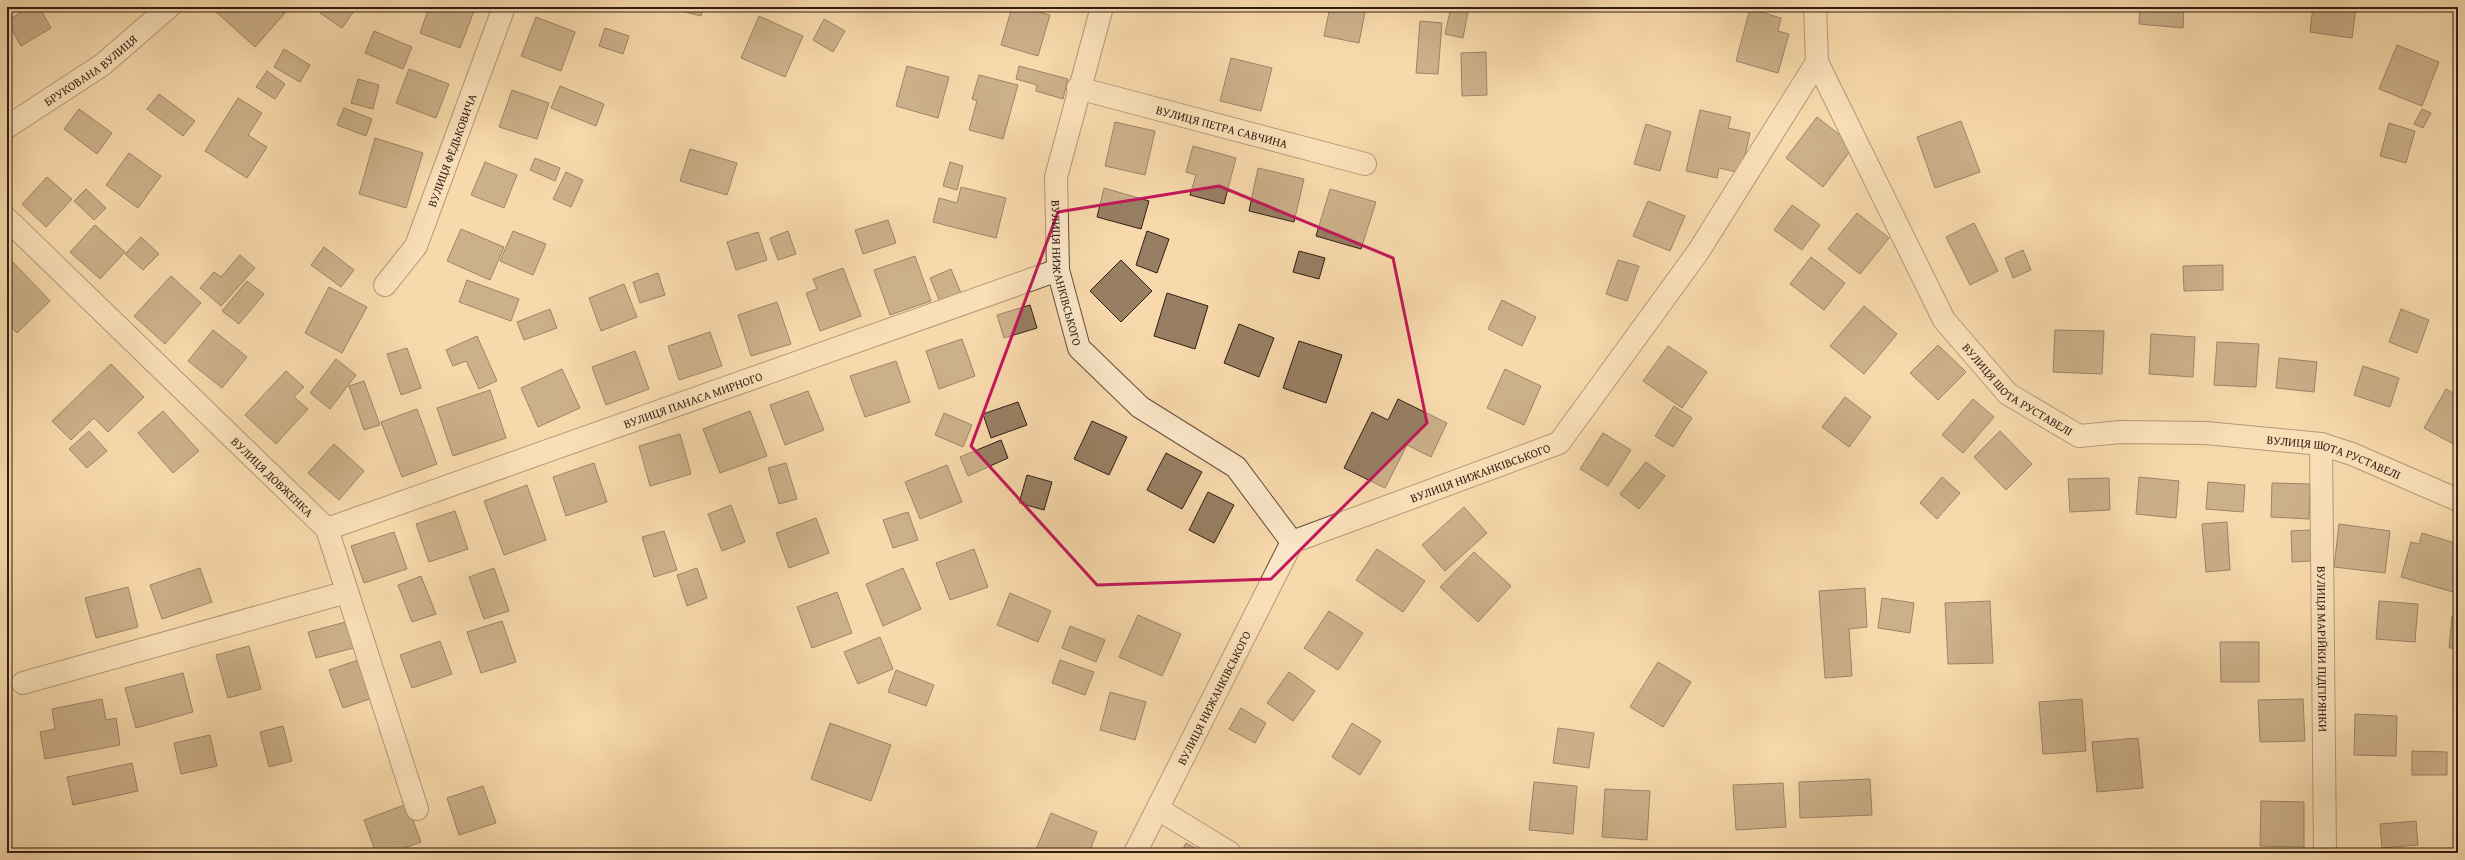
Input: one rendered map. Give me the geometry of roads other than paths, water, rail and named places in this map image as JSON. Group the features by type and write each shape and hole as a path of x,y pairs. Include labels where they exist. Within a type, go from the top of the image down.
{"street":[{"name":"БРУКОВАНА ВУЛИЦЯ","path":"7,127 102,65 169,7"},
{"name":"ВУЛИЦЯ ФЕДЬКОВИЧА","path":"385,285 416,246 504,7"},
{"name":"ВУЛИЦЯ НИЖАНКІВСЬКОГО","path":"1102,7 1078,88 1056,177 1058,270 1079,348 1140,407 1236,467 1292,542"},
{"name":"ВУЛИЦЯ ШОТА РУСТАВЕЛІ","path":"1815,7 1817,62 1944,320 2008,394 2079,436 2121,432 2206,433 2321,444 2352,454 2458,500"},
{"name":"ВУЛИЦЯ НИЖАНКІВСЬКОГО","path":"1135,853 1292,542 1559,443 1698,252 1817,62"},
{"name":"ВУЛИЦЯ ПЕТРА САВЧИНА","path":"1078,88 1365,164"},
{"name":"ВУЛИЦЯ ДОВЖЕНКА","path":"7,219 327,529 417,809"},
{"name":"ВУЛИЦЯ ПАНАСА МИРНОГО","path":"327,529 1058,270"},
{"name":"ВУЛИЦЯ МАРІЙКИ ПІДГІРЯНКИ","path":"2321,444 2325,853"},
{"path":"23,683 347,592"},
{"path":"1158,809 1230,853"}]}
